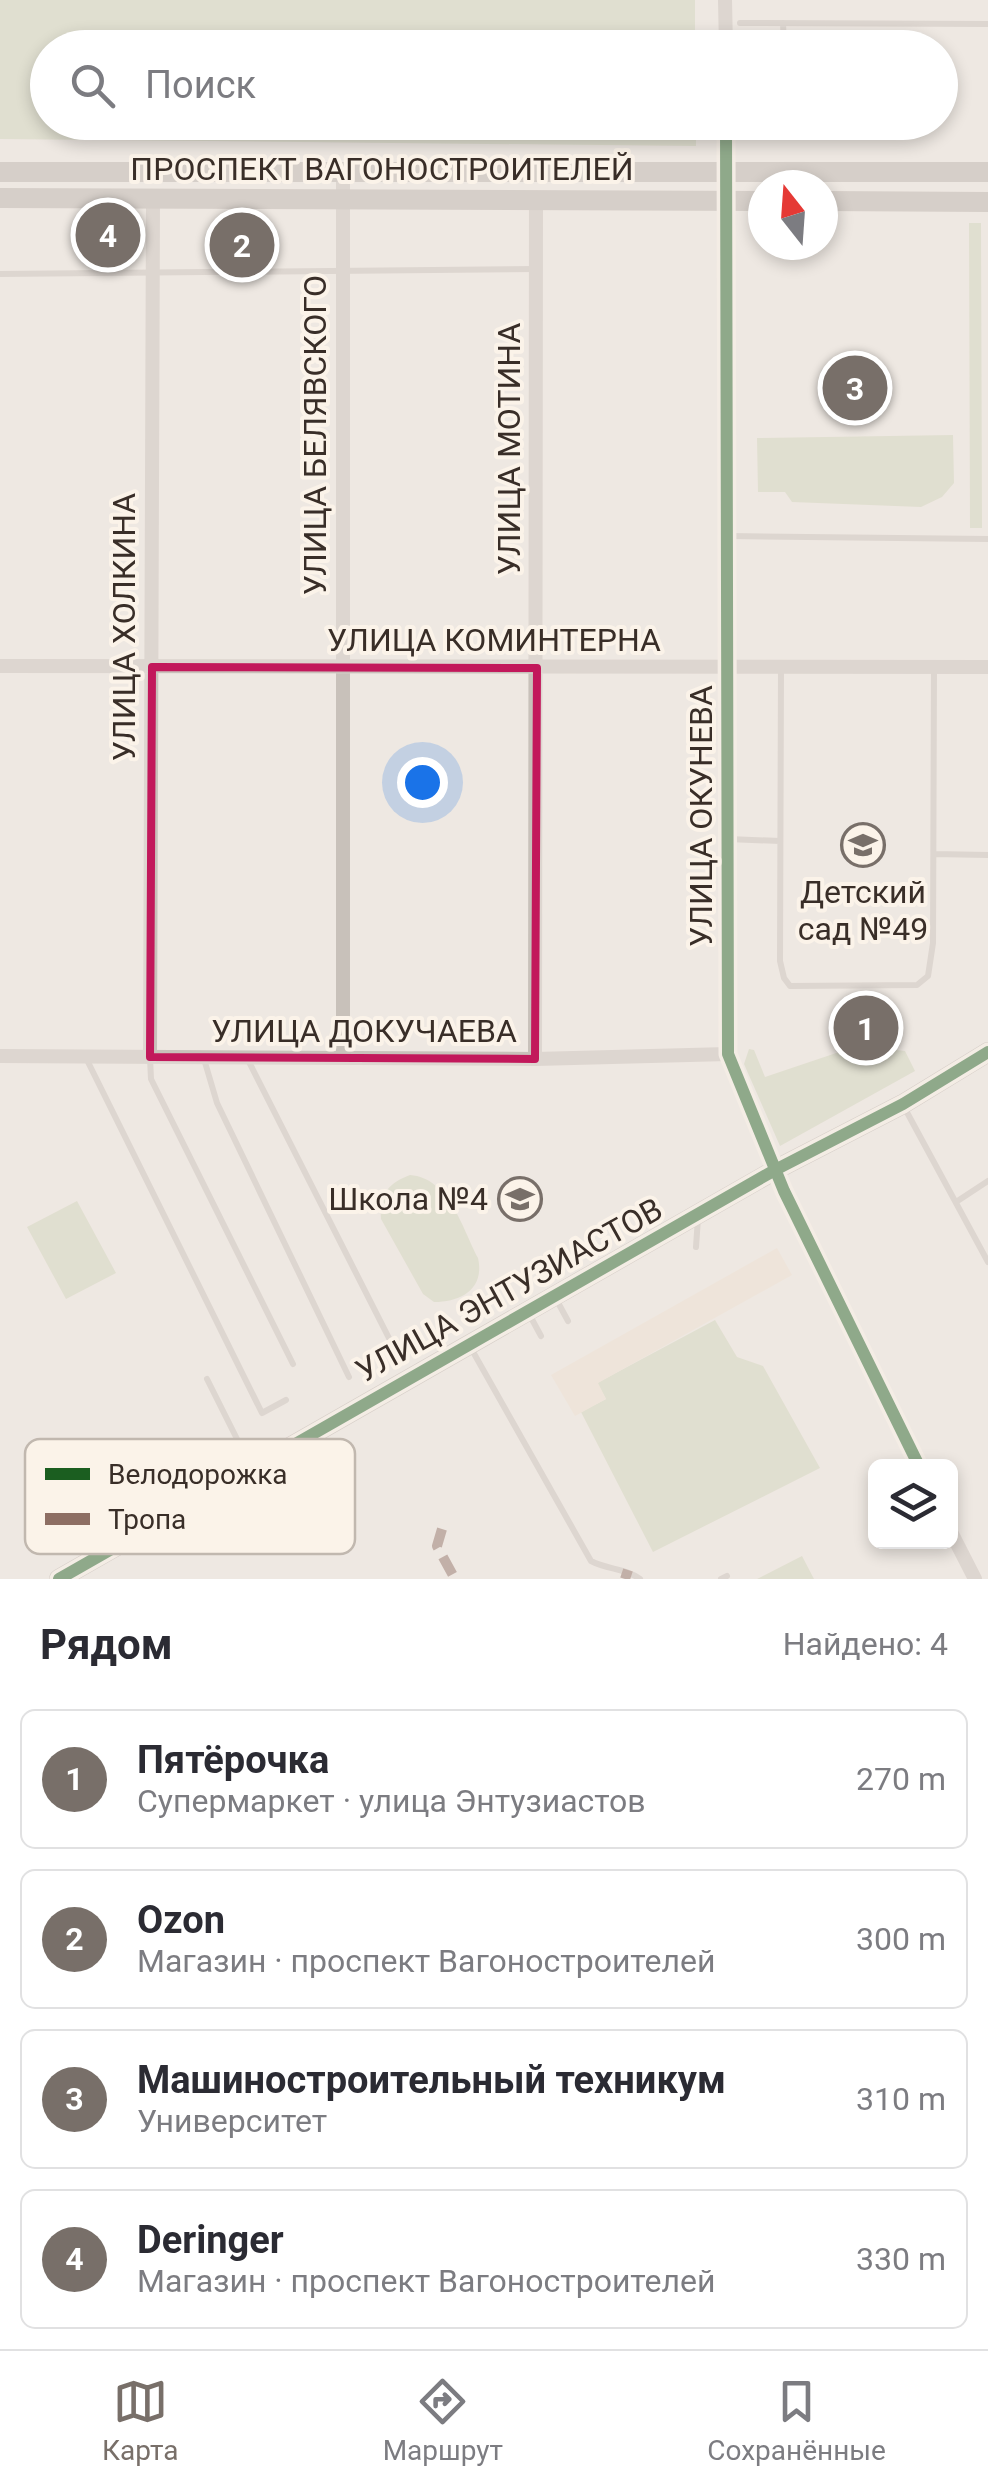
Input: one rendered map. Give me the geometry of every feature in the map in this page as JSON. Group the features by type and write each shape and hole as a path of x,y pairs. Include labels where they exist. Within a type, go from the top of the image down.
{"main road":[{"name":"ПРОСПЕКТ ВАГОНОСТРОИТЕЛЕЙ","path":"0,172 988,172"},
{"name":"ПРОСПЕКТ ВАГОНОСТРОИТЕЛЕЙ","path":"0,198 748,201"},
{"path":"838,201 988,202"},
{"name":"УЛИЦА ЭНТУЗИАСТОВ","path":"303,1439 776,1170 903,1104 988,1052"},
{"name":"УЛИЦА ЭНТУЗИАСТОВ","path":"58,1579 102,1554"}],"street":[{"path":"725,0 726,30"},
{"name":"УЛИЦА ОКУНЕВА","path":"726,140 728,1054 776,1170 916,1459"},
{"name":"УЛИЦА БЕЛЯВСКОГО","path":"342,172 343,1057"},
{"name":"УЛИЦА ХОЛКИНА","path":"150,1057 153,197"},
{"name":"УЛИЦА МОТИНА","path":"535,1059 536,198"},
{"name":"УЛИЦА КОМИНТЕРНА","path":"0,666 988,667"},
{"name":"УЛИЦА ДОКУЧАЕВА","path":"0,1056 535,1059 728,1054"},
{"path":"958,1545 976,1579"}],"lane":[{"path":"740,22 988,24"},
{"path":"783,23 783,30"},
{"path":"0,274 536,269"},
{"path":"728,536 988,539"},
{"path":"781,667 780,961 790,986 917,985 928,976 933,944 934,667"},
{"path":"728,839 780,841"},
{"path":"934,854 988,856"},
{"path":"85,1057 262,1413 286,1400"},
{"path":"150,1057 151,1079 293,1364"},
{"path":"246,1057 396,1352"},
{"path":"204,1058 217,1103 349,1377"},
{"path":"903,1104 988,1262"},
{"path":"956,1202 988,1181"},
{"path":"696,1246 698,1215"},
{"path":"554,1296 568,1321"},
{"path":"528,1311 541,1336"},
{"path":"469,1344 591,1561 608,1570 628,1570 640,1579"},
{"path":"207,1379 237,1439"}],"highlighted area":[{"path":"152,667 537,668 535,1059 150,1057"}],"green space":[{"path":"0,0 695,0 695,30 30,30 30,139 0,139"},
{"path":"99,140 696,140 696,146"},
{"path":"969,223 981,223 982,528 970,528"},
{"path":"953,435 954,483 942,497 921,507 792,502 785,492 758,492 757,438"},
{"path":"857,1046 905,1051 915,1071 780,1146 744,1064 749,1049 754,1050 765,1077"},
{"path":"410,1175 423,1178 444,1194 478,1258 478,1278 462,1296 434,1302 423,1294 381,1219 386,1191"},
{"path":"77,1201 116,1273 66,1299 27,1227"},
{"path":"715,1320 737,1357 763,1366 820,1468 653,1552 581,1412 606,1399 597,1383"},
{"path":"802,1556 814,1579 757,1579"}],"shaded area":[{"path":"777,1248 792,1275 598,1383 606,1399 575,1416 551,1375"}],"marked path":[{"path":"442,1529 437,1546 455,1579"},
{"path":"625,1579 628,1570"}],"cycle path":[{"path":"726,140 728,1054 784,1191 916,1459"},
{"path":"304,1439 775,1170 903,1104 988,1052"},
{"path":"59,1579 103,1554"}],"place":[{"name":"Deringer","path":"108,235"},
{"name":"Ozon","path":"242,245"},
{"name":"Машиностроительный техникум","path":"855,388"},
{"name":"Детский сад №49","path":"863,845"},
{"name":"Пятёрочка","path":"866,1028"},
{"name":"Школа №4","path":"520,1199"}]}
